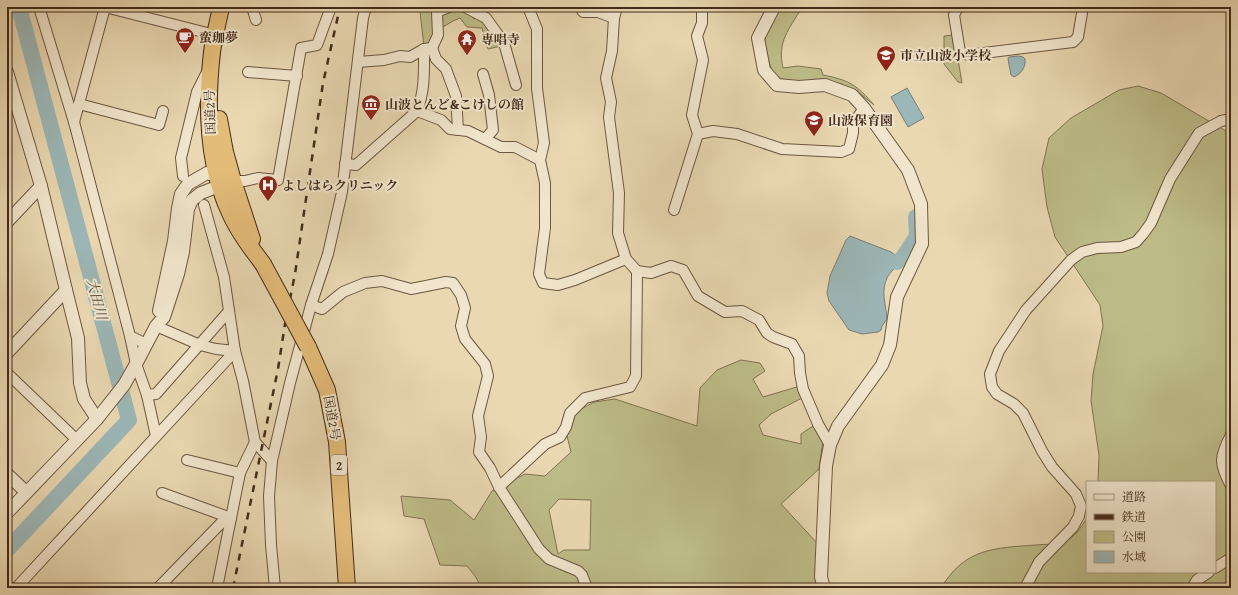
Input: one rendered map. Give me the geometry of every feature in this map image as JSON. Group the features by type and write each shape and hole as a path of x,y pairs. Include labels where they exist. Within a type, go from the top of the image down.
{"highway":[{"name":"国道2号","path":"218,21 211,64 209,94 210,125 213,155 224,181"},
{"name":"国道2号","path":"218,21 215,57 216,94 222,138 224,181 230,213 245,240 263,264 308,347 327,390 337,442 347,588"}],"street":[{"path":"39,7 74,122 130,336 136,366 147,395 156,436"},
{"path":"74,122 105,7 218,21"},
{"path":"252,7 256,20"},
{"path":"156,326 174,241 181,194 188,184 207,173 224,181 245,181 258,178 278,180 301,48 317,45 331,7"},
{"path":"275,588 269,496 272,461 290,383 311,305 328,254 342,192 363,18 366,7"},
{"path":"465,7 486,18 504,43 516,85"},
{"path":"528,7 537,29 537,88 544,143 540,160 545,183 545,228 539,274 543,283 558,285 575,280 626,259"},
{"path":"580,7 583,12 598,12 614,18"},
{"path":"617,7 614,18 612,51 606,78 611,102 608,117 619,193 618,233 626,259 637,271 651,273 672,266 683,270 698,296 725,312 742,311 759,320 767,333 773,337 792,344 799,356 803,389 818,424 830,445"},
{"path":"674,210 698,134 692,115 703,60 697,36 702,23 701,7"},
{"path":"774,7 758,38 764,70 777,84 799,87 824,85 852,94 864,108 908,170 921,204 922,244 897,297 890,345 882,365 838,426 830,445 825,474 821,577 824,588"},
{"path":"958,7 954,15 960,52 968,55 1073,42 1078,37 1083,7"},
{"path":"358,62 384,60 400,56 410,57 428,48 438,35 437,12 445,8"},
{"path":"345,164 356,165 417,112 422,100 428,48"},
{"path":"428,48 446,69 456,96 458,130"},
{"path":"183,176 181,158 197,92 211,64"},
{"path":"7,72 41,186 78,338 80,383 84,399 97,418"},
{"path":"248,72 296,76"},
{"path":"483,74 489,95 493,130 485,139"},
{"path":"79,104 159,125 163,111"},
{"path":"698,134 713,131 737,134 782,149 841,152 848,149 853,133 853,124 864,108"},
{"path":"417,112 441,120 450,129 468,131 501,146 515,147 540,160"},
{"path":"1025,588 1039,562 1073,527 1082,506 1076,494 1052,467 1042,451 1023,413 1014,404 997,394 992,387 990,374 999,351 1026,310 1071,260 1082,252 1097,248 1121,247 1136,242 1151,223 1170,179 1198,133 1221,121 1231,119"},
{"path":"7,513 77,440 124,385 136,366 156,326 164,317 178,274 183,252 188,209 192,200 201,192 224,181"},
{"path":"8,218 41,186"},
{"path":"204,205 224,278 234,351 243,381 255,442 272,461"},
{"path":"499,487 544,444 560,436 566,427 570,413 585,398 630,388 636,376 637,271"},
{"path":"311,305 322,309 343,292 365,283 382,281 411,289 446,282 454,283 461,295 465,308 461,326 465,339 485,364 488,376 478,416 481,437 479,452 490,468 499,487 539,549 549,559 578,571 587,588"},
{"path":"7,353 66,290"},
{"path":"147,395 156,394 229,311"},
{"path":"156,326 200,345 234,351"},
{"path":"130,336 146,344"},
{"path":"16,588 234,351"},
{"path":"7,373 77,440"},
{"path":"1231,435 1226,445 1221,464 1231,486"},
{"path":"217,588 240,473 255,442"},
{"path":"187,460 240,473"},
{"path":"7,474 26,492"},
{"path":"162,493 231,518"},
{"path":"158,588 223,521 231,518"},
{"path":"1216,567 1231,558"},
{"path":"1192,588 1197,580 1208,573"}],"green space":[{"path":"418,7 466,7 474,19 480,16 501,46 488,49 482,28 467,27 460,18 436,31 432,46 424,47 420,12"},
{"path":"780,7 802,7 785,36 782,50 783,68 798,66 821,69 823,75 840,79 852,84 874,105 857,91 842,84 822,80 790,83 776,76 772,71 765,49 765,40 767,31"},
{"path":"954,35 962,83 958,82 944,64 944,36"},
{"path":"1138,86 1161,93 1231,134 1231,588 941,588 950,575 960,565 971,558 994,549 1064,542 1075,535 1086,519 1086,573 1216,573 1216,481 1098,481 1099,455 1091,401 1093,374 1103,326 1100,305 1055,237 1047,207 1042,169 1049,138 1071,118 1119,90"},
{"path":"741,360 760,363 765,371 753,379 763,397 800,386 804,397 771,414 759,425 763,435 801,444 801,434 816,424 823,440 819,469 781,504 817,543 816,588 482,588 467,566 440,565 424,519 404,516 401,496 450,500 474,520 492,491 525,474 545,476 571,452 566,432 576,412 594,402 615,399 697,426 700,388 717,370","holes":["559,499 591,500 590,550 564,550 558,554 549,510"]}],"water":[{"path":"1018,56 1025,59 1025,65 1021,72 1014,77 1011,75 1008,59 1009,57"},
{"path":"907,88 924,118 908,127 891,97"},
{"path":"850,236 891,252 896,256 896,266 888,276 884,287 887,319 881,330 878,332 862,334 849,330 829,301 827,293 830,276 846,240"}],"waterway":[{"name":"大田川","path":"7,550 129,420 19,7"},
{"path":"897,262 902,259 917,236 916,217"}],"railway":[{"path":"233,588 278,369 295,274 323,83 340,7"}],"place":[{"name":"蛮珈夢","path":"185,54"},
{"name":"専唱寺","path":"467,56"},
{"name":"市立山波小学校","path":"886,72"},
{"name":"山波とんど&こけしの館","path":"371,121"},
{"name":"山波保育園","path":"814,137"},
{"name":"よしはらクリニック","path":"268,202"}]}
